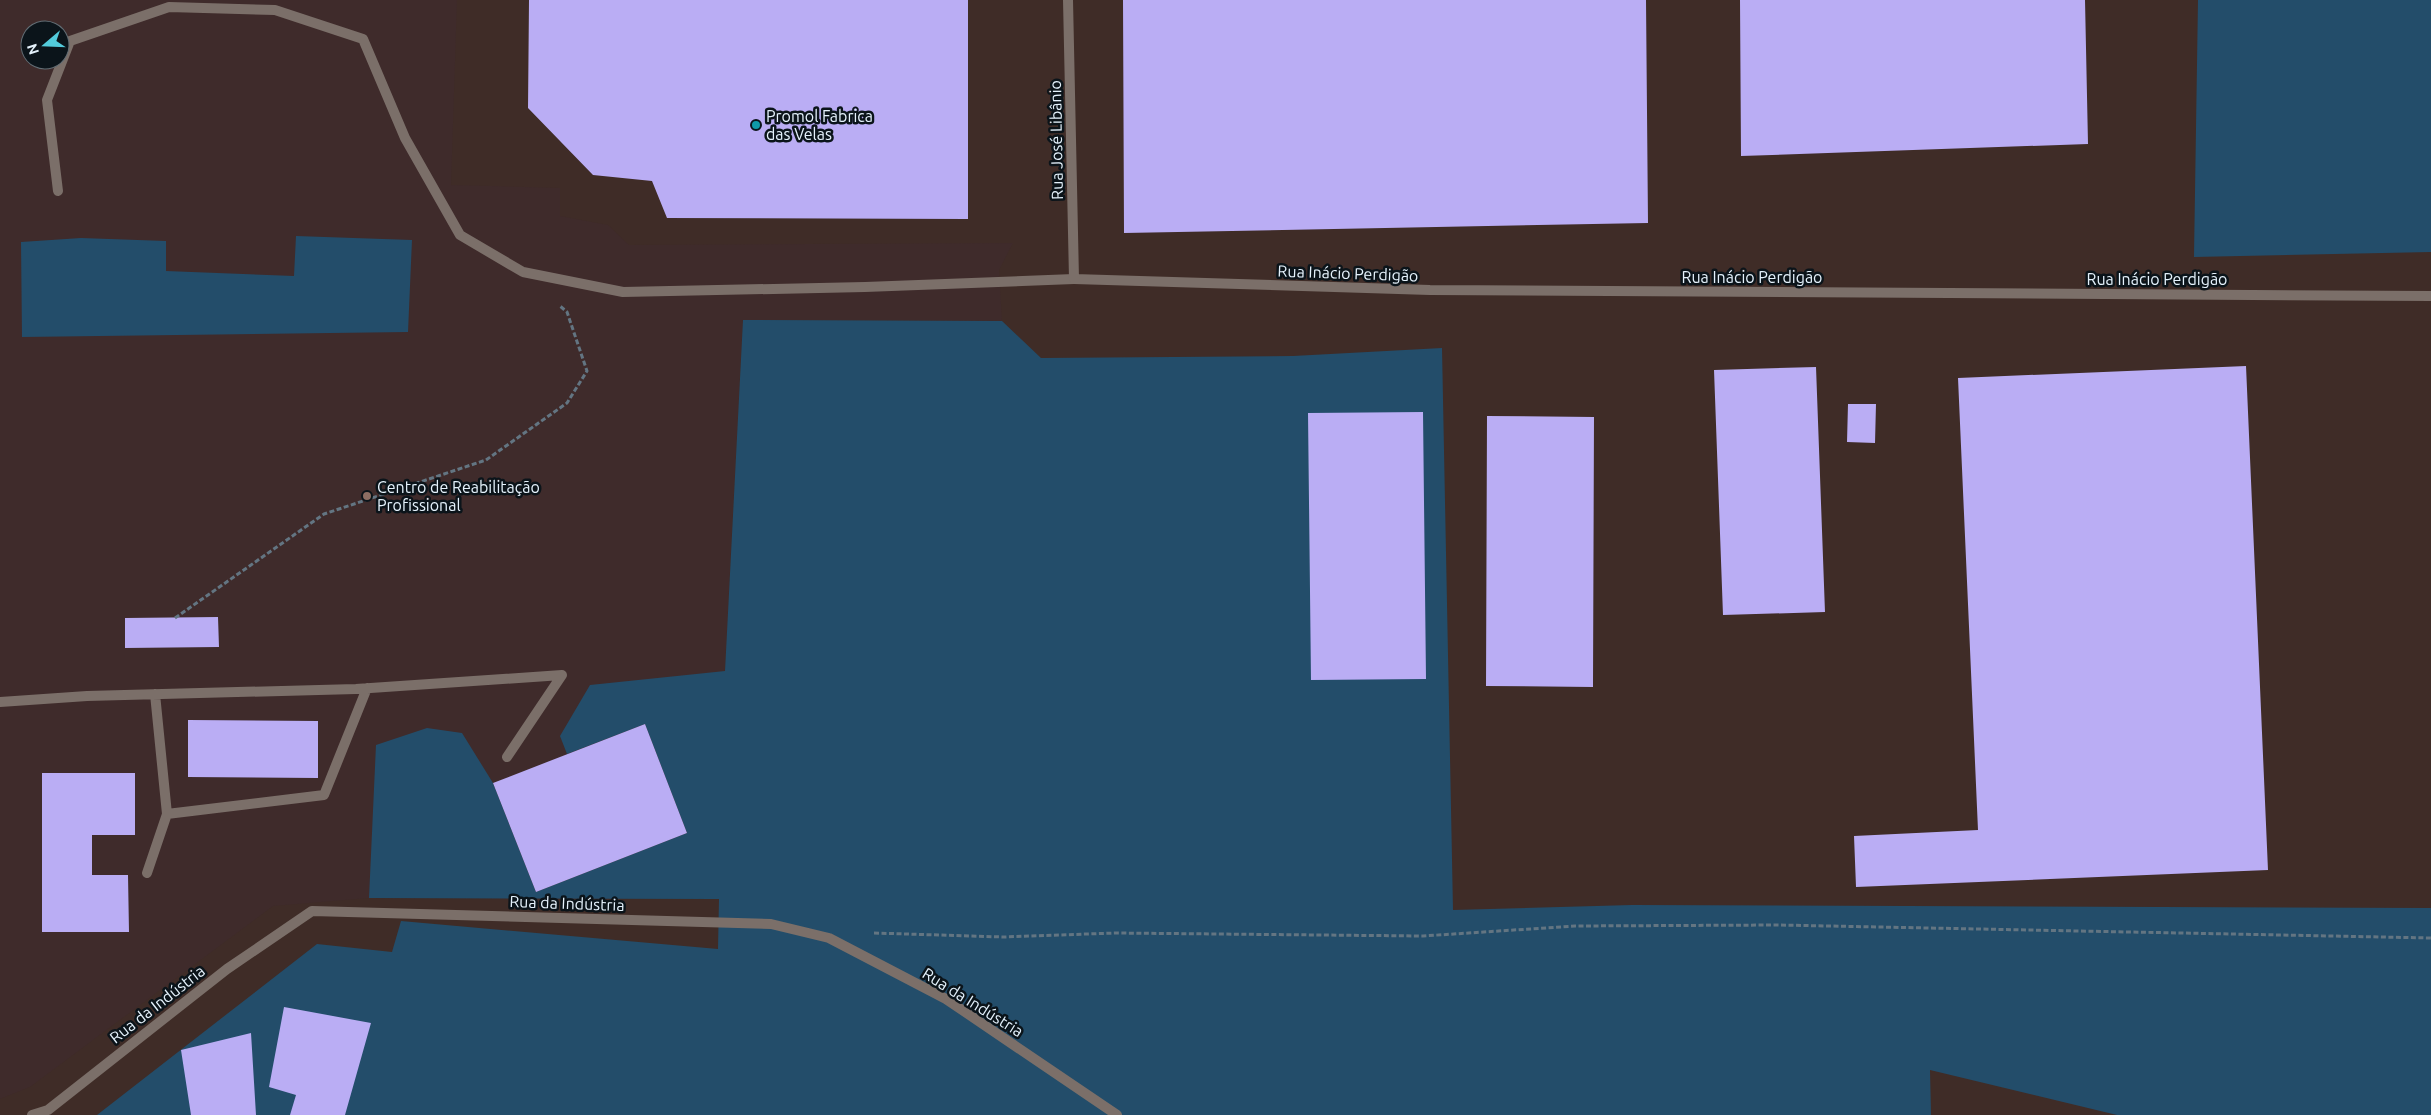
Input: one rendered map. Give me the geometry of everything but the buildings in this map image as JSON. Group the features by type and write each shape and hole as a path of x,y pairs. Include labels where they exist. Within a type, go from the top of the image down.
{"street":[{"name":"Rua José Libânio","path":"1068,0 1074,280"},
{"name":"Rua Inácio Perdigão","path":"58,191 47,100 70,41 168,7 275,10 363,39 405,138 460,235 523,272 623,292 1074,280 1440,290 2431,296"},
{"path":"0,702 155,694 367,688 562,675 507,758"},
{"path":"167,814 324,795 367,688"},
{"path":"147,873 167,814 155,694"},
{"name":"Rua da Indústria","path":"32,1115 48,1110 227,969 312,911 771,924 829,938 946,1000 1117,1115"}],"path":[{"path":"175,618 324,514 486,460 568,403 588,371 567,312 560,305"},
{"path":"872,933 1003,937 1115,933 1423,936 1575,926 1778,925 2431,938"}],"shaded area":[{"path":"0,0 2431,0 2431,1115 0,1115"},
{"name":"Centro de Reabilitação Profissional","path":"0,0 457,0 451,185 560,188 560,216 608,225 629,245 1013,243 999,270 1002,321 743,320 724,688 719,899 369,898 273,906 30,1087 0,1099"},
{"path":"2198,0 2431,0 2431,252 2194,257"},
{"path":"296,236 412,240 408,332 22,337 21,242 81,238 166,241 166,271 294,276"},
{"path":"743,320 1002,321 1041,358 1293,356 1442,348 1453,910 1632,905 2431,908 2431,1115 2117,1115 1930,1070 1931,1115 97,1115 317,944 392,952 401,921 718,949 719,899 369,898 376,745 427,728 462,733 493,783 536,892 687,833 645,724 567,754 560,736 590,685 725,671"}],"place":[{"name":"Promol Fabrica das Velas","path":"756,125"},
{"name":"Centro de Reabilitação Profissional","path":"367,496"}]}
